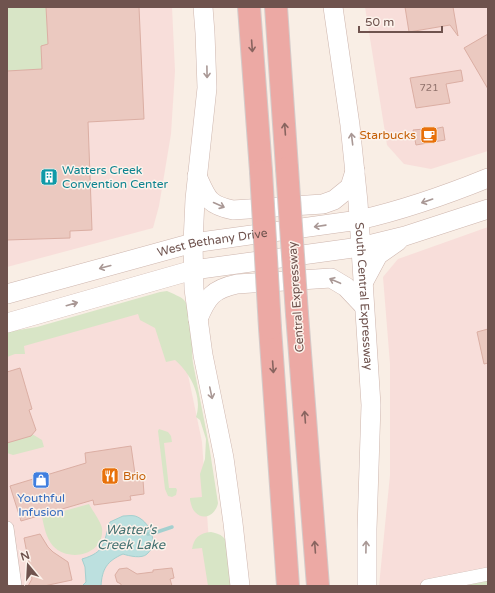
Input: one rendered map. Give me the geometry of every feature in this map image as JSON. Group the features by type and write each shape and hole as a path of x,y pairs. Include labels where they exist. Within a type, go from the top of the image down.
{"highway":[{"path":"249,7 287,583"},
{"name":"Central Expressway","path":"277,8 297,314 318,586"}],"main road":[{"path":"203,7 207,88 197,175 193,270 203,355 224,458 240,586"},
{"name":"South Central Expressway","path":"333,7 355,171 371,405 367,529 367,586"},
{"path":"197,175 205,194 211,202 221,207 233,210 323,204 334,200 350,187 355,171"},
{"name":"West Bethany Drive","path":"7,294 193,243 359,220 408,207 488,178"},
{"name":"West Bethany Drive","path":"7,323 193,270 360,247 405,236 488,208"},
{"path":"363,283 378,255 405,236"},
{"path":"198,319 203,306 212,294 223,287 237,284 331,278 346,287 364,306"}],"street":[{"path":"7,528 10,576 15,586"},
{"path":"427,586 488,574"}],"shaded area":[{"name":"Watters Creek Convention Center","path":"7,7 172,7 175,71 171,134 159,206 153,228 7,267"},
{"path":"365,7 488,7 488,151 431,169 404,164 387,145"},
{"path":"488,227 488,586 379,586 390,475 390,364 383,277 398,259"},
{"path":"171,293 202,442 212,586 7,586 7,339"}],"green space":[{"path":"7,7 46,7 48,44 41,46 42,69 7,71"},
{"path":"167,291 184,300 190,313 193,363 209,445 218,503 215,510 206,516 198,515 195,512 192,508 190,500 190,498 202,497 200,474 205,459 206,439 200,420 196,417 198,401 194,386 186,371 175,360 166,362 155,328 140,320 138,314 24,346 25,354 15,354 7,357 7,332 37,327"},
{"path":"159,429 168,432 171,436 172,442 164,443 169,488 176,488 177,490 176,495 172,497 168,496 165,489"},
{"path":"32,434 42,440 44,447 13,455 7,453 7,441"},
{"path":"89,504 102,528 98,545 85,554 76,555 60,551 53,546 46,532 42,517"},
{"path":"211,532 222,536 226,541 230,553 233,586 208,586 202,548 192,549 194,542 200,535"},
{"path":"488,581 488,586 463,586"}],"water":[{"name":"Watter's Creek Lake","path":"123,516 135,516 145,522 153,538 151,549 145,556 139,557 123,554 113,560 104,570 101,586 82,586 86,582 85,567 82,559 100,550 110,522"}],"building":[{"path":"46,7 139,7 144,119 88,122 92,230 70,231 70,238 7,240 7,71 42,69 41,46 48,44"},
{"path":"405,7 453,7 458,36 450,25 409,32"},
{"path":"488,34 488,89 464,48"},
{"path":"461,70 463,81 446,84 450,103 416,108 410,78"},
{"name":"Starbucks","path":"443,127 445,140 416,145 413,130 424,129 424,131"},
{"path":"488,329 488,363 484,364 477,332"},
{"path":"20,368 32,409 29,410 36,430 31,436 7,443 7,372"},
{"path":"131,446 136,481 143,480 144,494 130,496 131,500 94,505 93,500 21,521 10,486 86,463 85,453"},
{"path":"40,534 53,552 68,562 72,580 44,586 28,586 32,579 24,538"},
{"path":"127,568 137,574 153,572 153,570 172,568 174,578 170,579 172,586 121,586 121,584 117,582 115,575 119,569"}],"waterway":[{"path":"148,534 172,527"}],"place":[{"name":"Starbucks","path":"429,135"},
{"name":"Watters Creek Convention Center","path":"49,177"},
{"name":"Brio","path":"110,476"},
{"name":"Youthful Infusion","path":"41,480"}]}
